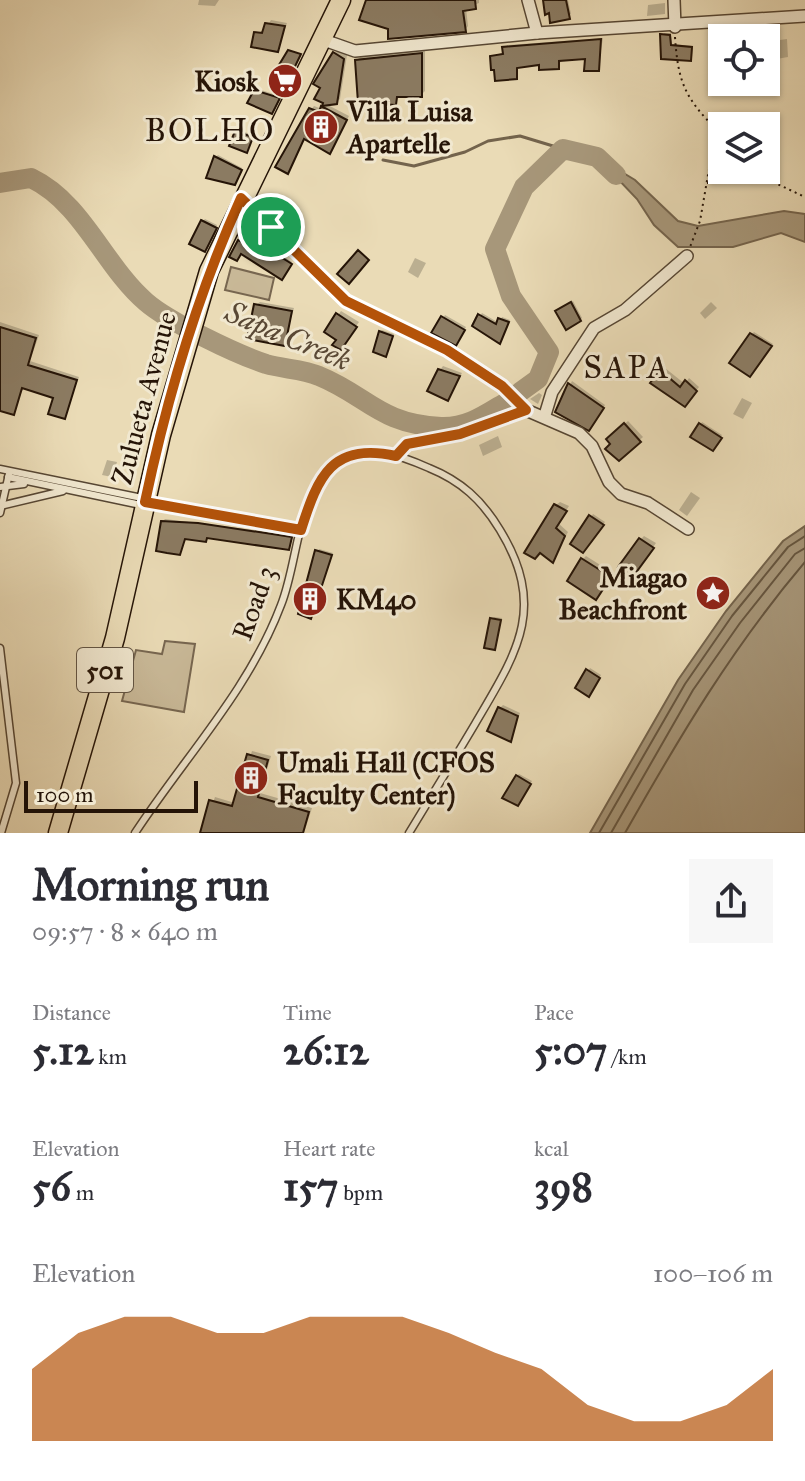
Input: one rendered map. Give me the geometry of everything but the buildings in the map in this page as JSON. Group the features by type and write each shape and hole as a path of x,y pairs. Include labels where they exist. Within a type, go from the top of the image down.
{"main road":[{"name":"Zulueta Avenue","path":"145,502 184,347 209,271 241,198 341,0"},
{"name":"501","path":"58,833 115,638 145,502"}],"street":[{"path":"528,0 537,33"},
{"path":"674,0 675,27"},
{"path":"321,39 355,51 537,33 675,27 805,16"},
{"path":"241,198 346,301 447,350 502,386 526,410 545,415 579,433 592,446 609,482 621,494 648,503 688,529"},
{"path":"545,415 552,392 594,328 625,310 687,256"},
{"path":"396,456 407,444 460,434 526,410"},
{"path":"145,502 301,530"}],"lane":[{"name":"Road 3","path":"135,833 256,662 282,605 301,530 321,480 335,462 356,452 396,456 447,476 482,502 512,552 523,588 523,619 514,658 409,833"},
{"path":"0,469 26,483 145,502"},
{"path":"9,474 145,502"},
{"path":"0,513 2,486 9,474"},
{"path":"2,486 40,479"},
{"path":"0,506 64,491"},
{"path":"0,648 16,783 1,832"}],"path":[{"path":"675,27 677,58 690,102 716,129 700,221 687,256"},
{"path":"706,183 773,182 805,197"}],"shaded area":[{"path":"231,267 274,278 269,300 225,290"},
{"path":"165,641 195,644 184,712 122,701 136,650 162,654"}],"water":[{"path":"597,157 635,180 678,221 698,226 784,211 805,214 805,242 781,233 733,247 678,247 654,225 637,199"},
{"path":"805,526 805,833 590,833 678,680 726,611 783,541"}],"waterway":[{"path":"383,160 414,166 465,152 488,141 520,136 563,149"},
{"name":"Sapa Creek","path":"520,392 538,379 549,352 511,296 495,249 524,187 563,149 597,157 616,175"},
{"name":"Sapa Creek","path":"0,183 31,178 49,189 79,219 146,302 186,328 238,353 266,364 319,376 388,415 420,425 460,425 508,401"}],"place":[{"name":"Kiosk","path":"285,81"},
{"name":"Villa Luisa Apartelle","path":"321,127"},
{"name":"Miagao Beachfront","path":"713,593"},
{"name":"KM40","path":"310,599"},
{"name":"Umali Hall (CFOS Faculty Center)","path":"251,778"}],"district":[{"name":"BOLHO","path":"210,130"},
{"name":"SAPA","path":"627,367"}],"route":[{"path":"241,198 271,227 346,301 413,332 482,371 526,410 460,434 407,444 396,456 369,451 345,456 327,470 321,480 311,498 301,530 145,502 184,347 209,271 241,198"}]}
